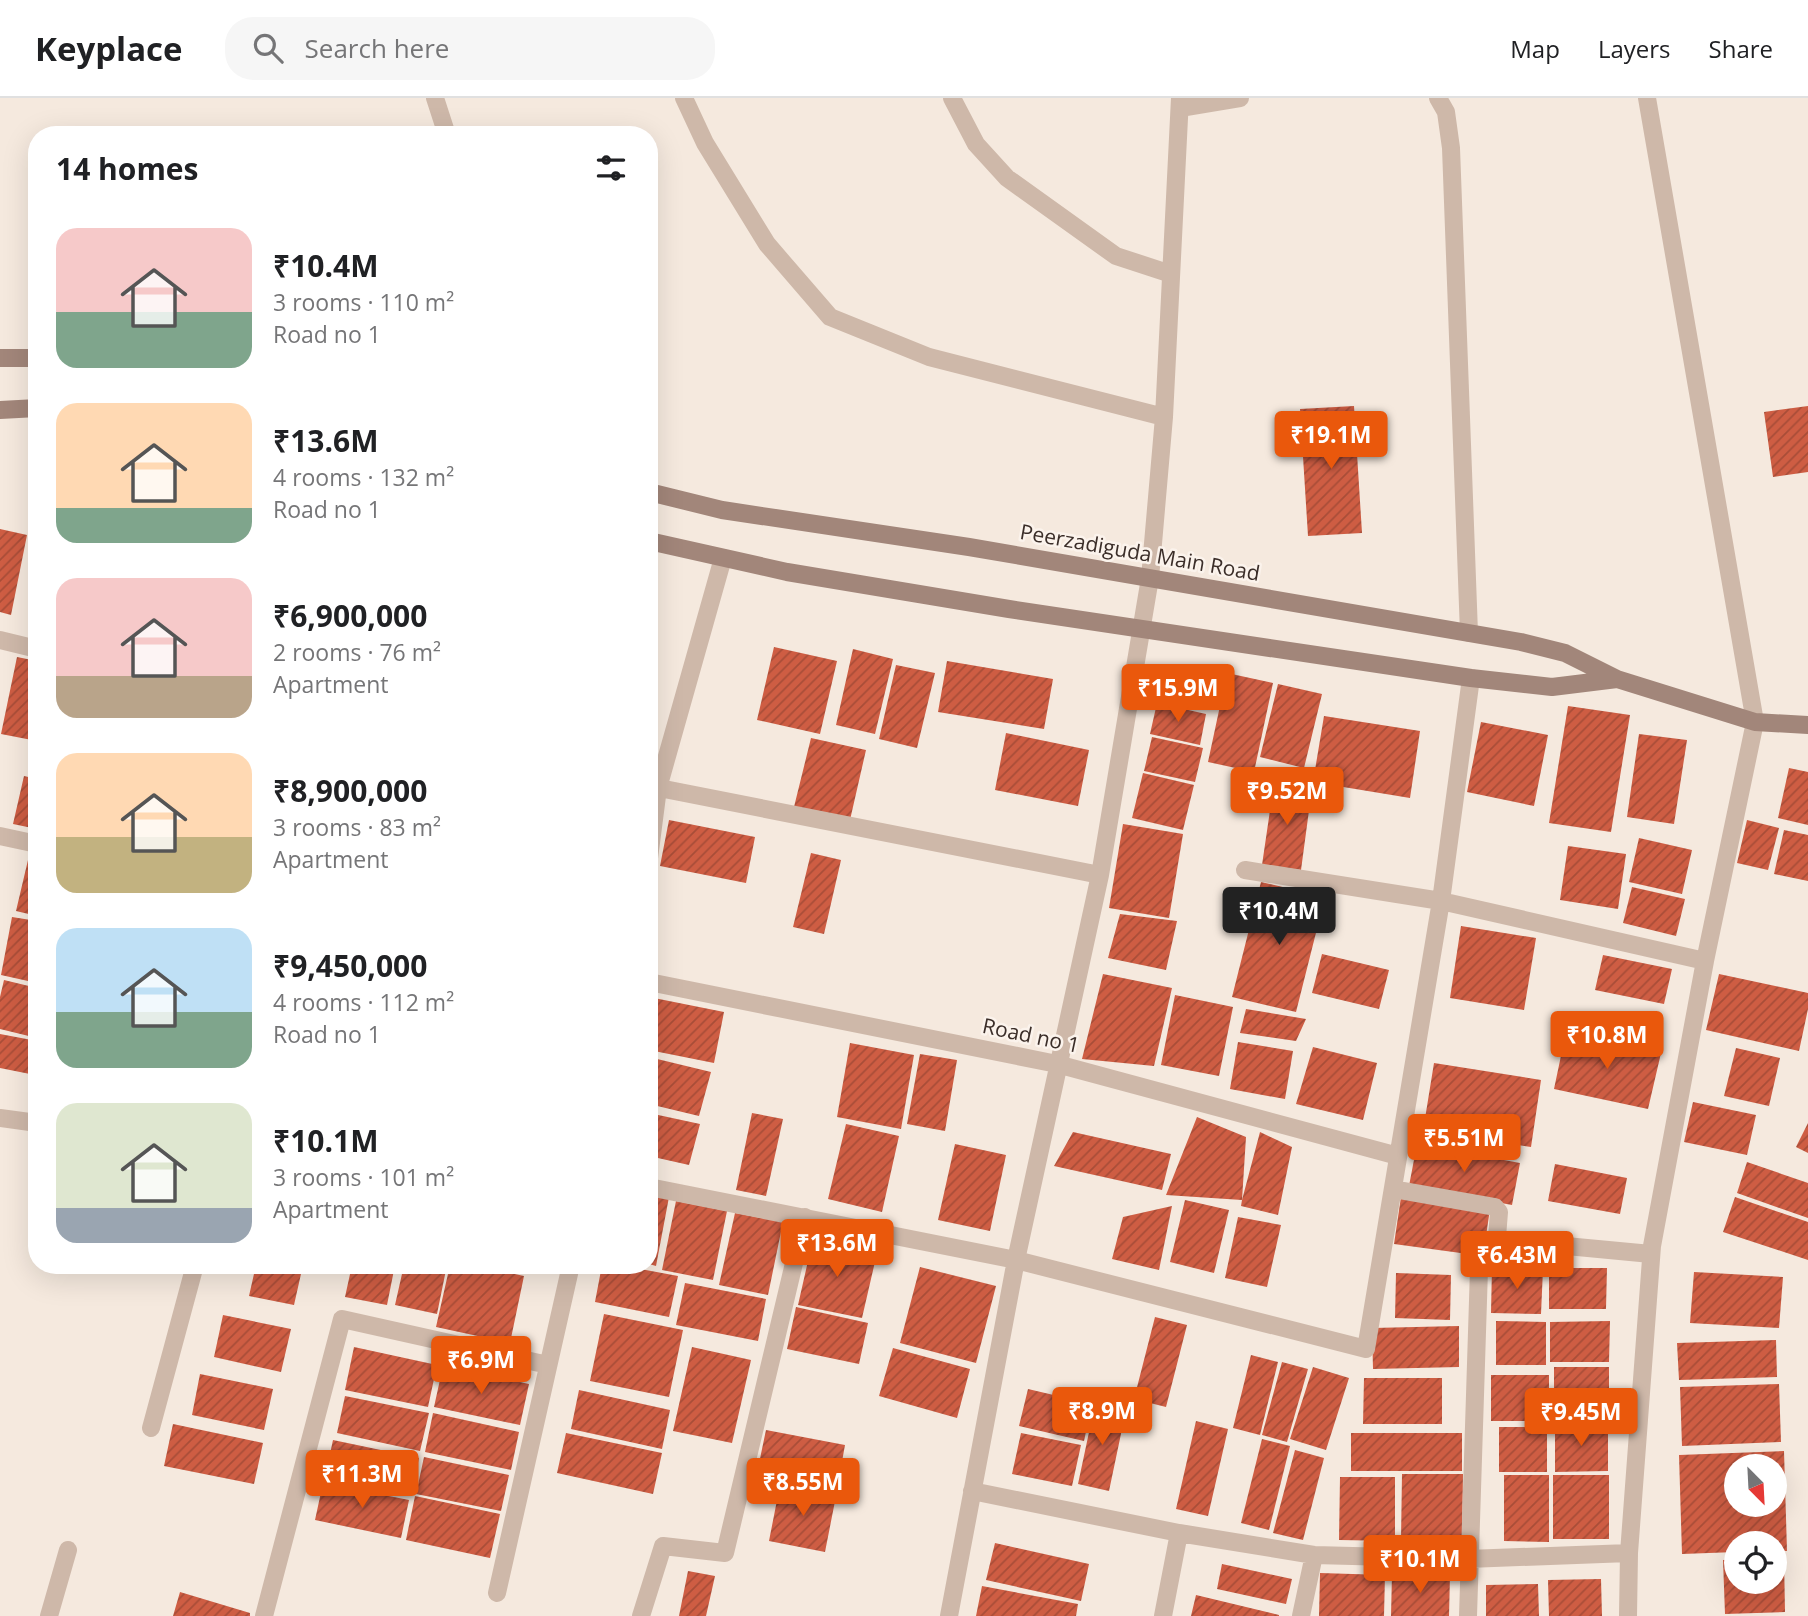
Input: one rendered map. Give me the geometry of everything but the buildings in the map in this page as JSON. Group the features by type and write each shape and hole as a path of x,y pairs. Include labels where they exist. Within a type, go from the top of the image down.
{"street":[{"path":"435,98 444,126"},
{"path":"684,98 705,143 768,244 830,317 929,357 1164,416"},
{"path":"952,98 976,144 1007,178 1116,256 1171,274"},
{"path":"949,1616 1016,1261 1100,875 1150,578 1164,416 1180,103 1240,98"},
{"path":"1438,98 1447,112 1451,148 1469,633"},
{"path":"1628,1616 1629,1553 1651,1254 1705,961 1755,722 1647,98"},
{"path":"0,358 28,358"},
{"path":"0,410 28,408"},
{"name":"Peerzadiguda Main Road","path":"658,494 722,510 1150,578 1469,633 1565,653 1617,679 1755,722 1808,725"},
{"name":"Peerzadiguda Main Road","path":"658,543 787,572 1142,630 1471,678 1552,687 1617,679"},
{"path":"658,774 723,558"},
{"path":"0,640 28,647"},
{"path":"658,1188 1016,1261 1366,1349 1441,901 1471,678"},
{"path":"658,788 1100,875"},
{"path":"0,836 28,842"},
{"path":"1245,870 1441,901 1705,961"},
{"name":"Road no 1","path":"658,984 1057,1064 1398,1156"},
{"path":"0,1118 28,1122"},
{"path":"1393,1189 1495,1207 1499,1212 1497,1237 1502,1240 1651,1254"},
{"path":"642,1616 663,1546 725,1553 804,1217"},
{"path":"1468,1616 1479,1269"},
{"path":"151,1429 193,1274"},
{"path":"497,1593 569,1274"},
{"path":"264,1616 342,1319 548,1365"},
{"path":"972,1491 1179,1533 1314,1555 1468,1559 1629,1553"},
{"path":"1163,1616 1179,1533"},
{"path":"49,1616 68,1550"},
{"path":"1301,1616 1314,1555"}]}
